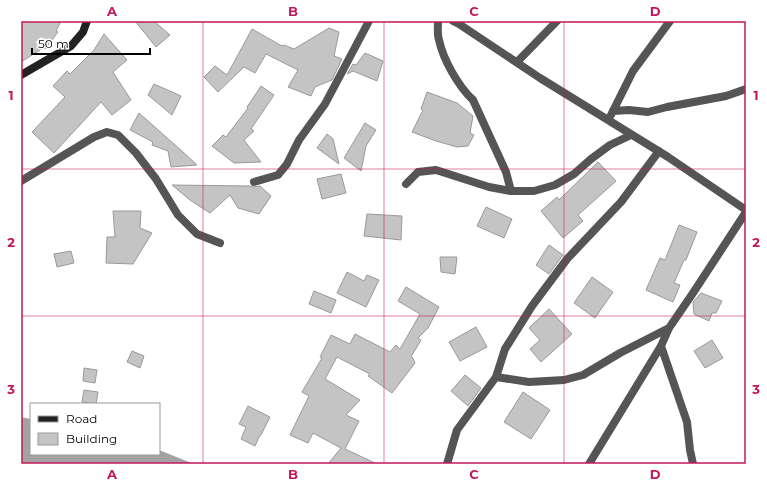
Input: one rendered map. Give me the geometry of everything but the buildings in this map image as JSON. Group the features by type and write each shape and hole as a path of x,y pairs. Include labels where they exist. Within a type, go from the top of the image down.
{"street":[{"path":"21,75 71,46 83,32 87,21"},
{"path":"254,182 278,175 287,164 299,140 325,104 369,21"},
{"path":"438,21 438,39 443,53 453,74 473,100 506,172 511,192"},
{"path":"453,21 540,78 659,152 746,211 669,328 660,346 590,464"},
{"path":"517,62 557,21"},
{"path":"608,120 633,71 670,21"},
{"path":"613,111 629,110 648,112 726,96 746,90"},
{"path":"21,181 94,137 106,132 118,135 136,154 156,179 178,215 197,234 220,243"},
{"path":"406,184 418,172 436,170 489,187 511,192 534,191 555,185 574,174 610,145 631,135"},
{"path":"447,464 457,430 496,377 505,348 532,306 567,258 621,202 659,152"},
{"path":"496,377 529,382 564,380 583,375 620,353 669,328"},
{"path":"660,346 687,422 693,464"}],"shaded area":[{"path":"21,417 30,419 30,455 160,455 160,450 194,464 21,464"}]}
